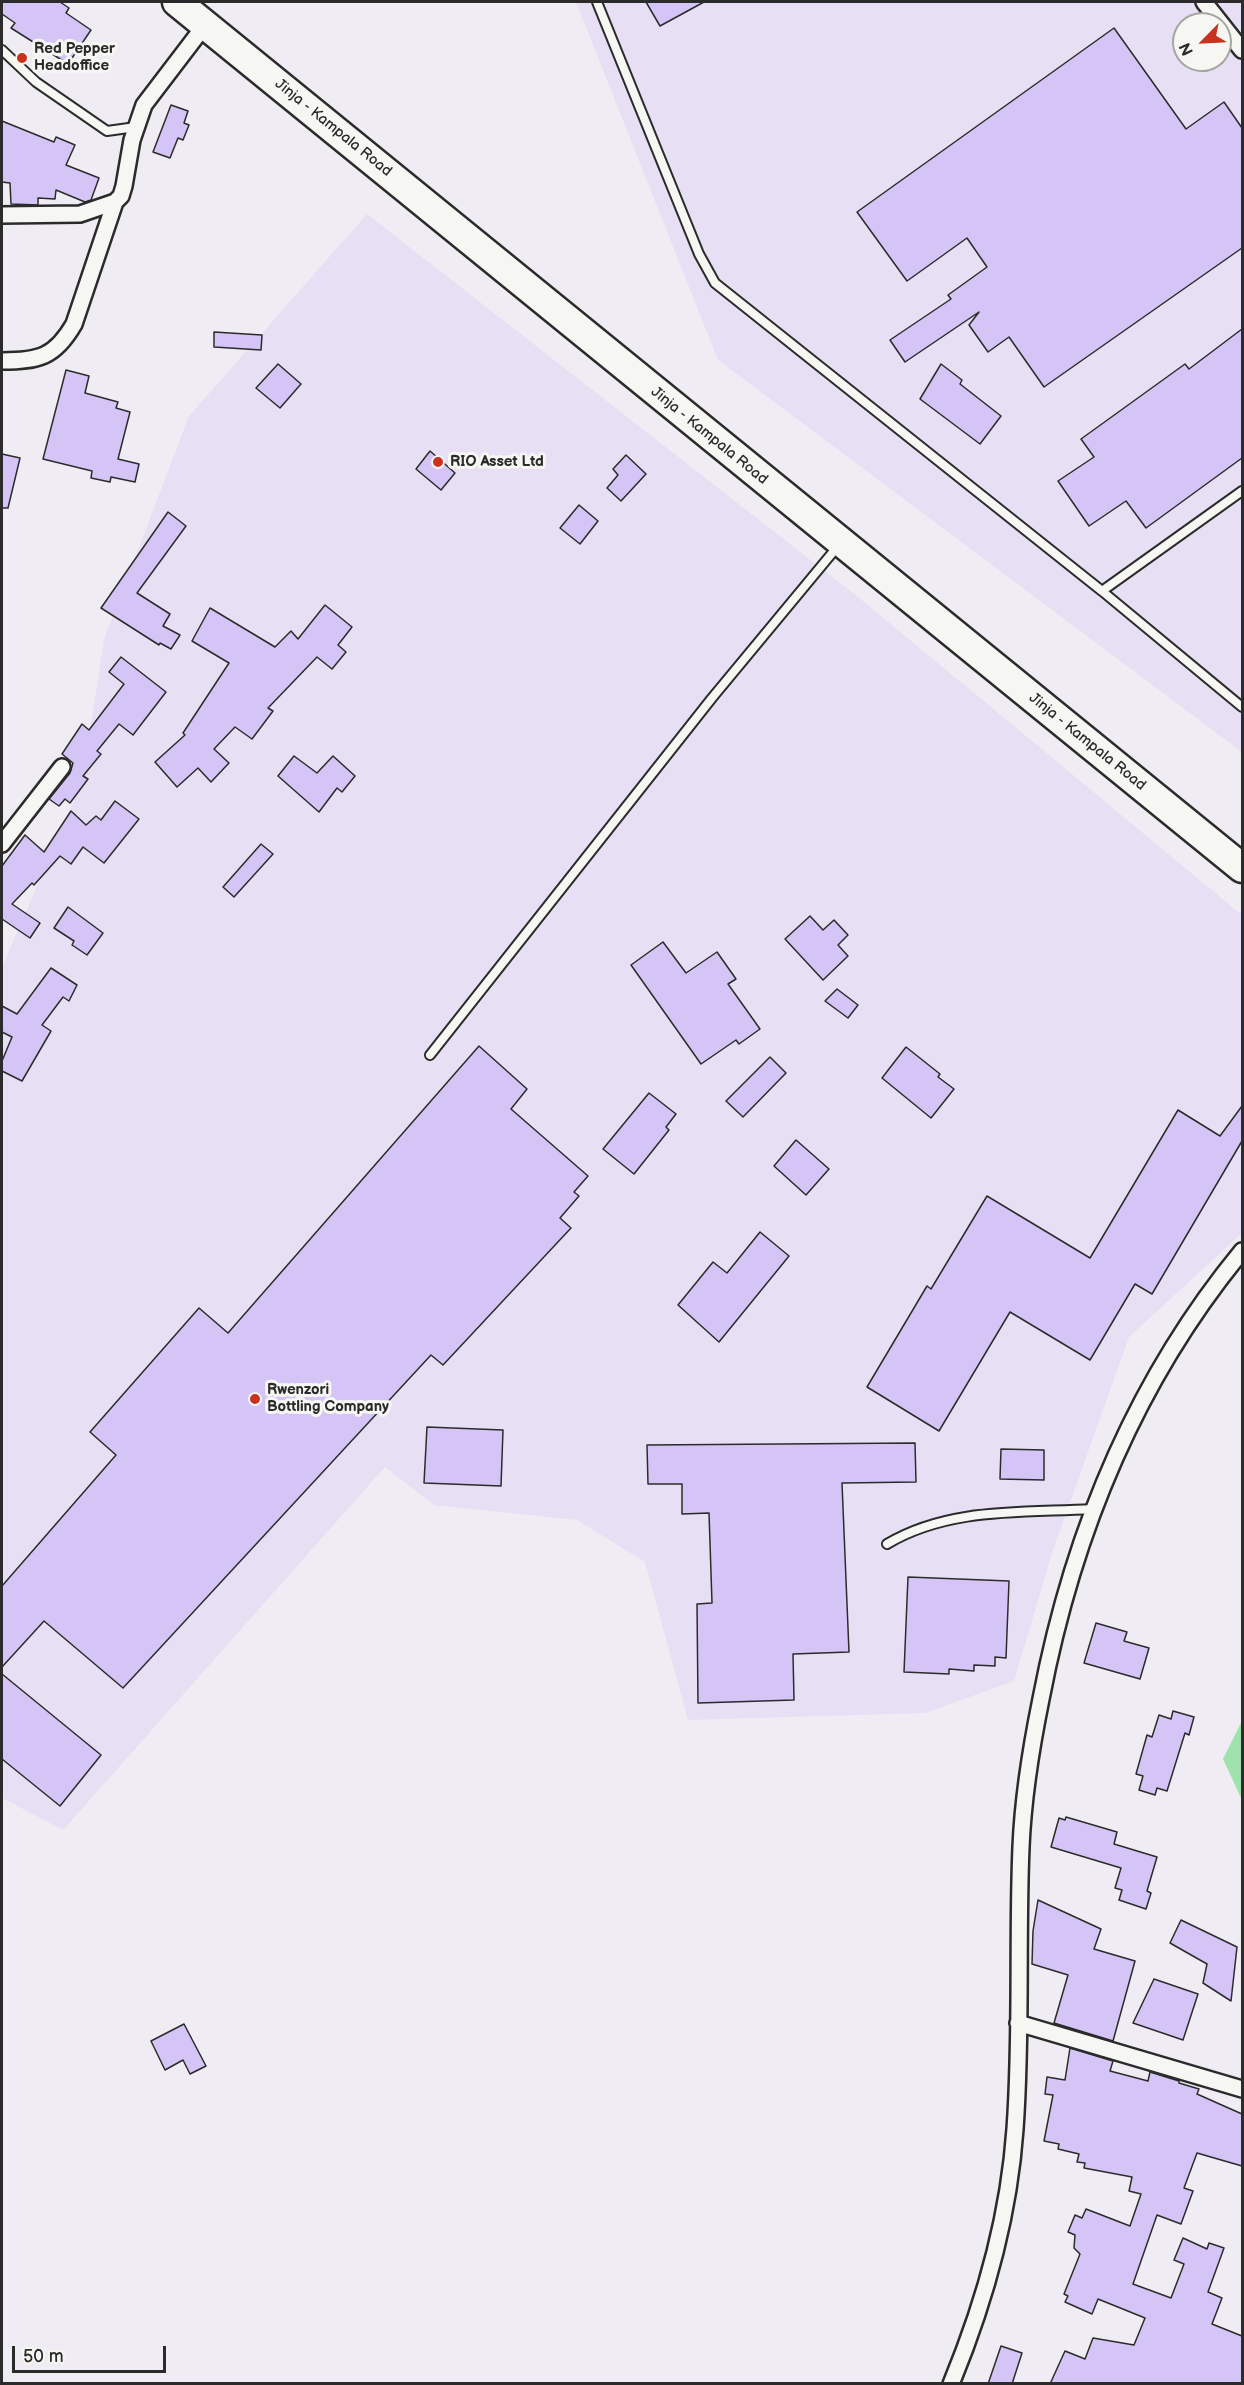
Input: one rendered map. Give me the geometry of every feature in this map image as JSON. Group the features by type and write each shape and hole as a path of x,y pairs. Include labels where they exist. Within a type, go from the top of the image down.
{"highway":[{"name":"Jinja - Kampala Road","path":"177,2 1242,868"}],"street":[{"path":"1204,2 1242,50"},
{"path":"2,215 80,214 115,202 121,196 124,186 136,127 144,105 205,25"},
{"path":"2,361 27,361 44,356 58,348 67,336 74,324 115,202"},
{"path":"2,844 62,767"},
{"path":"951,2384 986,2288 1002,2216 1015,2131 1021,1846 1025,1789 1054,1629 1092,1509 1149,1390 1204,1300 1242,1251"},
{"path":"1018,2023 1242,2089"}],"lane":[{"path":"597,2 699,254 715,283 1102,591 1242,707"},
{"path":"2,50 36,82 107,131 136,127"},
{"path":"1102,591 1242,491"},
{"path":"430,1055 712,698 841,543"},
{"path":"887,1544 908,1532 957,1517 1092,1509"}],"shaded area":[{"path":"576,2 1242,2 1242,752 718,360"},
{"path":"367,214 863,601 1242,915 1242,1233 1129,1337 1053,1550 1014,1681 925,1713 688,1720 645,1562 577,1520 434,1505 385,1467 63,1830 2,1798 2,967 82,782 104,639 189,416"}],"green space":[{"path":"1242,1721 1242,1800 1223,1759"}],"building":[{"path":"2,2 60,2 69,8 66,13 91,30 68,64 11,28 15,23 2,14"},
{"path":"646,2 704,2 660,26"},
{"path":"1114,28 1186,129 1224,102 1242,128 1242,248 1044,387 1009,337 988,352 969,325 979,312 905,362 890,340 951,299 948,295 987,267 967,238 907,281 857,212"},
{"path":"171,105 188,111 184,123 189,125 183,140 178,138 170,158 153,152"},
{"path":"2,121 54,142 56,137 75,145 66,165 99,178 91,200 85,202 56,190 55,199 38,198 38,205 11,204 10,183 2,182"},
{"path":"1242,329 1242,458 1146,528 1126,501 1089,526 1058,481 1094,457 1081,439 1185,364 1189,369"},
{"path":"214,332 262,335 261,350 214,347"},
{"path":"278,364 301,384 280,408 256,388"},
{"path":"941,364 962,380 960,384 1001,416 980,444 920,399"},
{"path":"66,370 89,376 85,393 118,402 116,408 130,412 118,459 139,464 135,482 111,477 110,482 91,478 92,471 43,459"},
{"path":"430,451 455,473 441,490 416,469"},
{"path":"2,454 20,458 8,508 2,508"},
{"path":"626,455 646,474 621,501 607,488 618,475 613,469"},
{"path":"579,505 598,521 580,544 560,528"},
{"path":"168,512 186,526 137,593 170,614 163,626 180,635 171,649 160,643 159,645 101,608"},
{"path":"325,605 352,627 338,645 346,652 332,669 317,657 268,708 273,711 252,739 235,727 214,749 229,763 211,782 198,768 177,787 155,762 185,735 183,733 229,663 192,641 210,608 275,647 291,631 298,639"},
{"path":"121,657 166,692 133,735 119,724 97,751 101,754 83,776 88,779 70,803 65,799 59,806 49,799 70,773 73,763 62,754 82,724 89,730 124,684 109,672"},
{"path":"294,756 317,773 333,756 355,776 342,792 337,788 319,812 278,776"},
{"path":"115,801 139,819 104,863 83,847 71,864 60,856 34,885 32,883 12,904 40,923 30,938 2,919 2,866 25,835 44,852 71,811 86,825 96,816 101,820"},
{"path":"261,844 273,854 234,897 223,887"},
{"path":"68,907 103,933 87,955 72,945 74,941 54,928"},
{"path":"810,916 823,930 834,920 848,935 838,945 848,956 823,980 785,939"},
{"path":"663,942 686,973 717,952 736,979 728,984 760,1029 739,1044 736,1040 701,1064 631,965"},
{"path":"51,968 77,985 69,1001 63,997 42,1025 51,1031 22,1081 2,1071 2,1061 12,1037 2,1032 2,1006 17,1014"},
{"path":"837,989 858,1005 848,1018 825,1001"},
{"name":"Rwenzori Bottling Company","path":"479,1046 527,1089 511,1109 588,1176 574,1192 579,1196 560,1218 571,1228 443,1365 431,1355 123,1688 44,1621 2,1667 2,1586 116,1455 90,1432 199,1308 228,1333"},
{"path":"906,1047 940,1074 938,1077 954,1089 931,1118 882,1078"},
{"path":"770,1057 786,1073 743,1117 726,1101"},
{"path":"649,1093 676,1114 666,1127 669,1130 634,1174 603,1149"},
{"path":"1242,1106 1242,1141 1152,1294 1135,1284 1090,1360 1010,1312 939,1431 867,1387 927,1286 931,1289 987,1196 1090,1258 1178,1110 1220,1136"},
{"path":"796,1140 829,1169 806,1195 774,1166"},
{"path":"760,1232 789,1256 719,1342 678,1305 713,1262 727,1273"},
{"path":"427,1427 503,1430 501,1486 424,1483"},
{"path":"915,1443 916,1482 842,1483 849,1652 793,1654 794,1700 698,1703 697,1604 712,1603 709,1513 682,1514 682,1484 648,1484 647,1445"},
{"path":"1001,1449 1044,1450 1044,1480 1000,1479"},
{"path":"908,1577 1009,1581 1006,1658 995,1657 995,1666 974,1665 974,1671 949,1669 949,1674 904,1672"},
{"path":"1096,1623 1127,1632 1124,1641 1149,1648 1140,1679 1084,1663"},
{"path":"2,1674 101,1755 60,1806 2,1759"},
{"path":"1173,1711 1194,1717 1189,1735 1185,1733 1167,1791 1157,1788 1155,1795 1139,1790 1143,1776 1136,1774 1147,1735 1152,1737 1159,1715 1171,1719"},
{"path":"1066,1817 1117,1832 1114,1844 1157,1857 1147,1891 1151,1893 1146,1909 1119,1900 1122,1890 1115,1888 1121,1868 1051,1847 1059,1818 1065,1820"},
{"path":"1038,1900 1101,1929 1094,1949 1135,1961 1113,2041 1054,2023 1068,1975 1032,1964 1033,1931"},
{"path":"1181,1920 1237,1947 1231,2001 1203,1983 1207,1964 1170,1943"},
{"path":"1154,1979 1198,1994 1183,2040 1133,2023"},
{"path":"184,2024 206,2066 190,2074 183,2060 165,2070 151,2041"},
{"path":"1070,2048 1113,2061 1110,2071 1148,2081 1150,2072 1179,2081 1179,2083 1199,2089 1197,2094 1242,2114 1242,2166 1197,2153 1184,2188 1193,2191 1181,2224 1157,2215 1133,2284 1171,2298 1184,2264 1174,2260 1183,2238 1207,2249 1209,2243 1224,2248 1208,2292 1222,2298 1212,2324 1242,2336 1242,2384 1050,2384 1065,2351 1085,2359 1093,2338 1134,2345 1145,2318 1098,2299 1092,2314 1065,2302 1068,2296 1064,2294 1080,2254 1074,2248 1075,2235 1068,2232 1075,2215 1082,2218 1086,2209 1130,2226 1141,2194 1129,2191 1132,2177 1084,2168 1085,2163 1077,2162 1079,2154 1058,2149 1059,2144 1044,2141 1053,2095 1045,2094 1047,2077 1065,2080"},
{"path":"1001,2346 1022,2353 1012,2384 988,2384"}],"place":[{"name":"Red Pepper Headoffice","path":"22,58"},
{"name":"RIO Asset Ltd","path":"438,462"},
{"name":"Rwenzori Bottling Company","path":"255,1399"}]}
